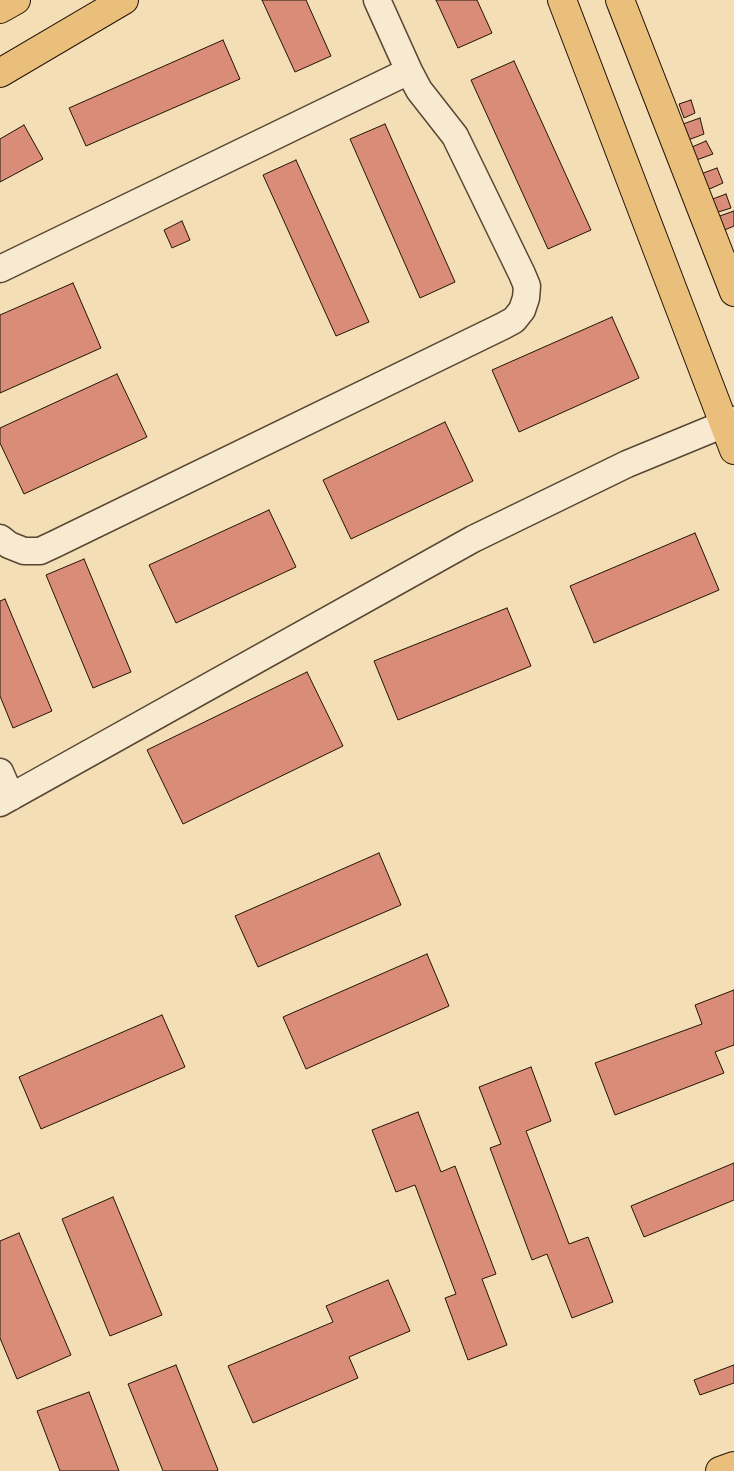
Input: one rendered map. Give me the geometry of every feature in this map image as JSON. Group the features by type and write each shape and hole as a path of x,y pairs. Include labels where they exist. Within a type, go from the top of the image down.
{"main road":[{"path":"0,9 16,0"},
{"path":"0,73 124,0"},
{"path":"562,0 729,422 734,450"},
{"path":"620,0 734,292"},
{"path":"720,1471 734,1466"}],"street":[{"path":"0,538 9,545 24,551 40,550 514,320 522,310 526,298 526,286 522,274 460,145 409,71 377,0"},
{"path":"0,269 409,71"},
{"path":"0,772 6,800 473,539 627,464 729,422"}],"building":[{"path":"262,0 306,0 331,56 295,72"},
{"path":"436,0 477,0 492,33 458,48"},
{"path":"223,40 240,79 86,146 69,108"},
{"path":"514,61 591,230 548,249 471,80"},
{"path":"691,100 695,113 684,118 679,104"},
{"path":"700,118 704,134 688,140 683,124"},
{"path":"385,124 455,282 420,298 350,139"},
{"path":"24,125 43,159 0,182 0,139"},
{"path":"706,141 713,154 691,162 685,150"},
{"path":"296,160 369,322 336,336 263,175"},
{"path":"717,168 723,183 705,191 698,175"},
{"path":"726,194 731,208 715,213 710,200"},
{"path":"734,211 734,226 720,232 714,218"},
{"path":"182,221 190,240 172,248 164,230"},
{"path":"73,283 101,348 0,393 0,315"},
{"path":"612,317 639,378 519,432 492,370"},
{"path":"117,374 147,437 24,494 0,443 0,428"},
{"path":"445,422 473,481 351,539 323,480"},
{"path":"269,510 296,567 176,623 149,565"},
{"path":"695,533 719,590 594,643 570,586"},
{"path":"84,559 131,672 93,688 46,575"},
{"path":"5,599 52,711 13,728 0,696 0,601"},
{"path":"507,608 531,666 398,720 374,661"},
{"path":"307,672 343,746 183,824 147,750"},
{"path":"379,853 401,905 258,967 235,916"},
{"path":"427,954 449,1006 306,1069 283,1017"},
{"path":"734,990 734,1045 715,1052 724,1073 615,1115 595,1063 702,1024 695,1005"},
{"path":"162,1015 185,1067 41,1129 19,1077"},
{"path":"531,1067 551,1121 526,1131 569,1244 588,1237 613,1302 572,1318 547,1254 532,1260 490,1148 501,1144 479,1087"},
{"path":"418,1112 441,1172 455,1166 496,1274 482,1279 507,1345 468,1360 445,1298 456,1294 415,1185 396,1192 372,1130"},
{"path":"734,1163 734,1200 644,1237 631,1206"},
{"path":"113,1197 162,1315 110,1336 62,1219"},
{"path":"19,1233 71,1355 17,1379 0,1338 0,1241"},
{"path":"388,1280 410,1331 349,1357 358,1378 253,1423 228,1366 333,1322 326,1306"},
{"path":"176,1365 217,1471 163,1471 128,1384"},
{"path":"734,1365 734,1383 700,1395 694,1380"},
{"path":"89,1392 119,1471 60,1471 37,1411"}]}
